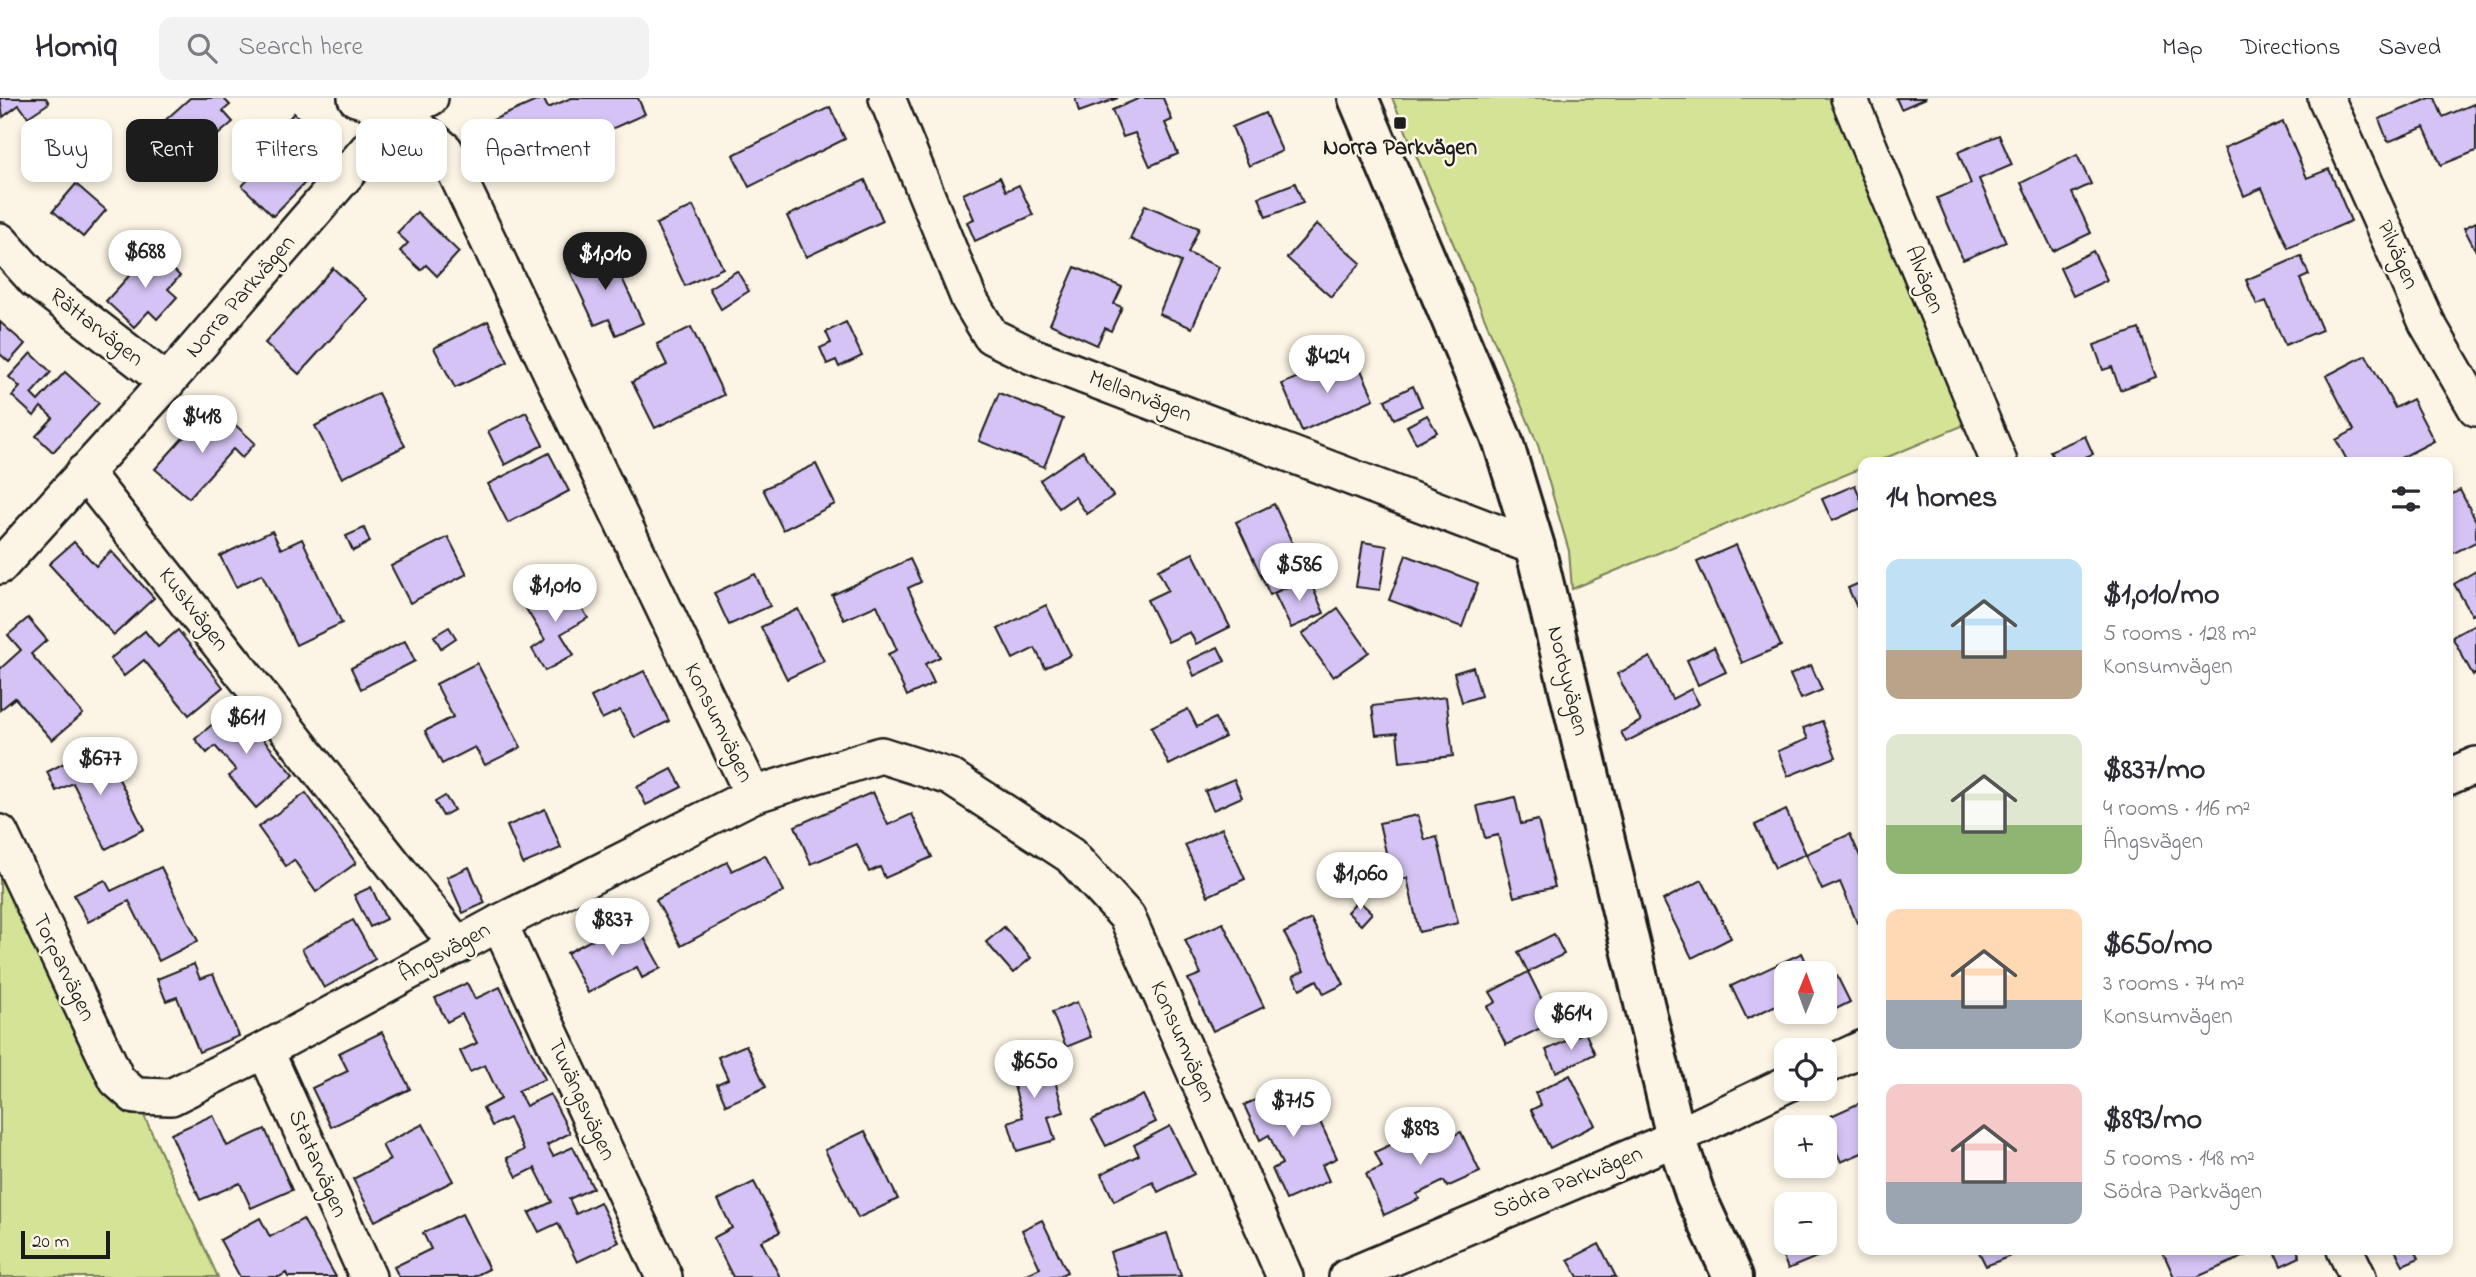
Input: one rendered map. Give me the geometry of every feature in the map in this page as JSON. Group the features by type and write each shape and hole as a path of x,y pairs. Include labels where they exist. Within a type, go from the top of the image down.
{"street":[{"name":"Konsumvägen","path":"356,98 415,105 445,150 753,795 880,755 950,777 1070,855 1127,917 1285,1277"},
{"name":"Mellanvägen","path":"887,98 969,299 991,336 1045,361 1535,547"},
{"name":"Norbyvägen","path":"1358,98 1503,442 1535,547 1676,1137 1695,1194 1733,1277"},
{"name":"Alvägen","path":"1849,98 1997,457"},
{"name":"Pilvägen","path":"2326,98 2427,323 2476,408"},
{"name":"Norra Parkvägen","path":"0,566 415,105"},
{"name":"Rättarvägen","path":"0,241 36,281 167,382"},
{"name":"Kuskvägen","path":"84,472 458,946"},
{"path":"2453,775 2476,765"},
{"name":"Ängsvägen","path":"135,1096 171,1097 265,1050 499,923 753,795"},
{"name":"Torparvägen","path":"0,833 117,1080 135,1096"},
{"name":"Tuvängsvägen","path":"499,923 664,1277"},
{"name":"Statarvägen","path":"265,1050 368,1277"},
{"path":"1837,1060 1858,1051"},
{"name":"Södra Parkvägen","path":"1346,1277 1676,1137 1774,1090"},
{"path":"2346,1255 2357,1277"}],"green space":[{"path":"1392,98 1849,98 1981,418 1888,457 1858,457 1858,470 1572,589 1569,551 1538,445"},
{"path":"0,833 135,1096 218,1277 0,1277"}],"building":[{"path":"0,98 46,98 49,103 28,117 19,105 3,117"},
{"path":"190,98 223,98 230,105 223,111 232,123 218,135 218,119 166,119"},
{"path":"543,98 548,108 571,98 638,98 645,114 615,127 615,119 495,119"},
{"path":"1075,98 1118,98 1079,112"},
{"path":"1140,98 1163,98 1172,120 1165,123 1178,154 1150,166 1135,133 1123,137 1112,110"},
{"path":"1896,98 1926,98 1901,109"},
{"path":"2435,98 2443,117 2476,103 2476,151 2441,165 2424,127 2388,142 2379,119"},
{"path":"830,107 845,139 749,187 733,155"},
{"path":"294,113 300,119 288,119"},
{"path":"1265,113 1282,151 1249,166 1232,127"},
{"path":"2283,122 2307,178 2329,169 2351,221 2288,248 2262,188 2244,196 2224,148"},
{"path":"1999,135 2012,165 1979,179 2006,242 1963,260 1937,198 1971,184 1958,152"},
{"path":"2077,155 2091,184 2072,193 2091,233 2053,251 2021,183"},
{"path":"1000,177 1006,191 1019,185 1033,215 975,241 967,222 974,219 963,194"},
{"path":"865,180 883,221 806,257 787,216"},
{"path":"246,182 306,182 273,216 242,186"},
{"path":"1295,183 1303,203 1266,217 1259,197"},
{"path":"76,184 106,210 83,237 53,211"},
{"path":"1145,205 1199,228 1188,253 1219,267 1192,328 1159,314 1181,262 1130,239"},
{"path":"693,206 723,268 685,286 656,224"},
{"path":"417,212 459,252 437,276 426,265 421,270 400,251 408,243 397,233"},
{"path":"2476,222 2476,251 2464,228"},
{"path":"1317,224 1361,263 1331,297 1287,258"},
{"path":"608,248 643,323 616,335 609,319 595,325 568,267"},
{"path":"153,250 180,276 168,289 177,297 157,319 149,311 134,327 106,301"},
{"path":"2093,251 2107,280 2073,296 2060,268"},
{"path":"2301,256 2309,275 2300,279 2322,330 2285,345 2266,301 2257,305 2246,280"},
{"path":"1075,267 1122,287 1114,304 1122,307 1111,331 1105,328 1097,345 1050,324"},
{"path":"333,268 367,299 299,374 265,343"},
{"path":"737,271 749,291 721,309 709,288"},
{"path":"488,321 508,362 455,388 434,348"},
{"path":"0,322 25,344 9,362 0,354"},
{"path":"846,322 862,356 839,367 836,360 827,364 820,348 831,343 826,332"},
{"path":"691,327 724,395 655,428 632,382 667,365 657,344"},
{"path":"2139,329 2156,377 2120,390 2112,367 2103,370 2094,345"},
{"path":"31,353 51,372 31,394 38,401 65,372 99,403 53,452 36,436 53,418 41,407 34,416 12,396 20,387 9,377"},
{"path":"2366,355 2395,408 2412,399 2434,441 2403,457 2345,457 2336,440 2354,430 2326,376"},
{"path":"1357,361 1374,399 1302,431 1282,384 1305,374 1309,382"},
{"path":"1413,386 1422,406 1394,419 1385,400"},
{"path":"378,393 405,446 342,478 315,426"},
{"path":"999,393 1063,419 1044,467 979,441"},
{"path":"526,412 543,445 505,465 488,431"},
{"path":"1427,415 1437,432 1416,443 1407,426"},
{"path":"200,419 219,435 231,421 255,443 242,458 233,449 189,498 155,469"},
{"path":"2085,436 2093,454 2085,457 2053,457 2050,451"},
{"path":"1083,451 1113,496 1087,514 1075,497 1059,508 1040,480"},
{"path":"549,453 569,491 508,523 488,484"},
{"path":"816,464 835,504 783,530 763,489"},
{"path":"1855,485 1858,510 1832,521 1822,499"},
{"path":"2460,490 2476,521 2476,542 2453,554 2453,494"},
{"path":"1274,504 1295,549 1303,545 1316,573 1270,595 1236,522"},
{"path":"364,528 370,542 353,551 346,536"},
{"path":"272,531 281,549 302,539 342,623 296,645 262,574 236,587 220,556"},
{"path":"448,537 467,574 410,603 391,566"},
{"path":"74,542 96,566 111,551 154,598 114,635 49,564"},
{"path":"1363,542 1387,546 1380,590 1356,587"},
{"path":"1736,545 1781,646 1742,663 1697,562"},
{"path":"1193,553 1230,627 1196,644 1190,632 1168,642 1147,600 1168,590 1158,570"},
{"path":"1406,555 1478,583 1462,627 1389,600"},
{"path":"910,559 921,582 908,588 940,657 925,664 934,683 907,696 888,654 897,650 877,605 844,620 832,595"},
{"path":"2476,571 2476,612 2472,615 2454,584"},
{"path":"755,574 770,606 729,625 714,593"},
{"path":"1308,577 1324,613 1291,628 1274,593"},
{"path":"566,582 588,618 561,634 574,655 545,671 532,649 545,640 525,607"},
{"path":"1858,584 1858,610 1848,588"},
{"path":"1046,605 1071,655 1045,668 1035,648 1013,659 998,629"},
{"path":"1338,608 1369,652 1333,677 1302,634"},
{"path":"798,609 824,661 787,679 761,627"},
{"path":"28,618 47,640 31,654 83,714 52,740 15,698 0,710 0,669 21,650 8,635"},
{"path":"2476,624 2476,673 2473,675 2453,639"},
{"path":"449,627 456,638 441,648 434,636"},
{"path":"178,630 223,687 189,715 144,660 124,676 110,659 145,631 158,647"},
{"path":"405,641 415,661 361,689 351,668"},
{"path":"1218,647 1225,661 1194,676 1188,661"},
{"path":"1714,647 1726,672 1698,685 1687,660"},
{"path":"1650,657 1672,699 1691,689 1699,704 1626,742 1621,732 1641,721 1617,674"},
{"path":"477,663 521,747 485,765 475,747 442,764 425,731 453,717 436,684"},
{"path":"1811,665 1822,690 1801,699 1790,675"},
{"path":"1473,667 1481,696 1462,702 1454,673"},
{"path":"644,671 669,721 635,738 620,710 602,719 591,697"},
{"path":"1446,697 1453,756 1400,762 1397,733 1376,735 1372,706"},
{"path":"234,706 294,775 256,808 229,776 236,770 215,746 207,753 195,739"},
{"path":"1188,709 1197,727 1215,718 1225,737 1169,765 1151,727"},
{"path":"1822,721 1836,757 1788,776 1778,751 1808,739 1803,728"},
{"path":"89,750 97,767 110,761 144,829 106,849 73,783 56,791 47,772"},
{"path":"672,769 682,787 646,805 637,787"},
{"path":"1234,779 1242,797 1213,810 1205,791"},
{"path":"873,792 888,825 912,814 932,857 885,878 880,867 869,872 857,844 811,864 795,826"},
{"path":"306,793 356,863 316,892 294,860 286,866 258,827"},
{"path":"445,796 454,810 443,816 435,802"},
{"path":"1515,797 1521,824 1538,820 1555,887 1514,897 1498,835 1485,838 1477,806"},
{"path":"545,809 561,848 523,864 507,826"},
{"path":"1786,810 1806,854 1775,868 1755,825"},
{"path":"1418,815 1425,840 1437,837 1458,923 1419,932 1407,878 1393,882 1379,823"},
{"path":"1222,828 1245,879 1208,896 1185,845"},
{"path":"1850,834 1858,852 1858,923 1840,882 1822,890 1806,854"},
{"path":"765,855 784,891 681,946 656,900 727,862 732,871"},
{"path":"161,867 198,941 159,961 129,901 88,922 74,895 105,880 111,891"},
{"path":"469,867 485,903 463,913 447,877"},
{"path":"1702,880 1731,938 1692,958 1663,900"},
{"path":"371,887 386,919 370,927 354,895"},
{"path":"1358,900 1372,913 1361,925 1347,912"},
{"path":"1311,919 1344,984 1324,994 1317,980 1300,989 1293,976 1304,971 1284,933"},
{"path":"353,920 375,959 324,988 302,949"},
{"path":"1223,923 1264,1007 1213,1031 1188,979 1201,974 1185,940"},
{"path":"619,925 628,942 642,934 661,968 642,978 637,967 588,993 567,953"},
{"path":"1004,927 1031,958 1013,973 986,942"},
{"path":"1554,934 1564,954 1528,972 1518,952"},
{"path":"1802,953 1806,961 1785,961"},
{"path":"194,964 200,979 213,974 239,1036 199,1052 177,997 166,1001 157,979"},
{"path":"1774,966 1774,1006 1747,1019 1731,986"},
{"path":"1528,972 1553,1022 1506,1045 1487,1007 1496,1002 1490,992"},
{"path":"1838,978 1850,1002 1838,1008"},
{"path":"467,983 475,999 500,987 545,1079 518,1091 526,1106 550,1094 570,1133 547,1145 553,1156 573,1147 593,1188 569,1199 576,1214 600,1202 619,1242 577,1262 558,1223 539,1232 529,1213 552,1202 535,1168 517,1177 507,1158 524,1150 509,1118 492,1126 483,1108 501,1099 485,1065 470,1072 460,1051 477,1043 462,1014 447,1022 435,998"},
{"path":"1077,1002 1091,1037 1066,1047 1052,1012"},
{"path":"382,1032 410,1089 331,1127 312,1088 348,1071 339,1053"},
{"path":"1585,1032 1595,1054 1556,1072 1546,1050"},
{"path":"746,1045 766,1087 726,1105 717,1084 728,1079 718,1057"},
{"path":"1046,1050 1064,1112 1048,1117 1055,1140 1017,1151 1008,1122 1023,1117 1007,1062"},
{"path":"1570,1075 1595,1125 1550,1148 1531,1110 1541,1105 1535,1093"},
{"path":"1293,1083 1300,1097 1307,1094 1337,1158 1322,1165 1329,1181 1286,1200 1272,1169 1282,1164 1269,1135 1260,1140 1244,1105"},
{"path":"1143,1095 1156,1122 1106,1146 1092,1120"},
{"path":"1858,1104 1858,1155 1841,1162 1837,1153 1837,1115 1833,1115"},
{"path":"213,1115 227,1146 265,1129 292,1190 251,1208 240,1183 200,1200 171,1134"},
{"path":"1439,1122 1447,1138 1461,1132 1480,1172 1447,1187 1444,1181 1417,1194 1419,1199 1384,1215 1366,1174 1382,1167 1375,1152"},
{"path":"423,1124 453,1181 375,1221 353,1179 390,1160 382,1145"},
{"path":"1170,1126 1194,1174 1158,1192 1153,1182 1114,1201 1101,1174 1139,1155 1134,1145"},
{"path":"865,1131 898,1199 858,1218 825,1150"},
{"path":"754,1182 780,1232 761,1241 780,1277 733,1277 713,1238 732,1228 718,1200"},
{"path":"462,1214 489,1269 473,1277 399,1277 394,1267 431,1249 423,1233"},
{"path":"260,1218 270,1237 303,1219 336,1277 288,1277 286,1273 279,1277 240,1277 220,1240"},
{"path":"1042,1220 1067,1272 1057,1277 1021,1277 1040,1268 1022,1230"},
{"path":"1167,1233 1181,1276 1118,1277 1110,1252"},
{"path":"1599,1244 1616,1277 1578,1277 1568,1260"},
{"path":"1782,1255 1822,1255 1788,1269"},
{"path":"1980,1255 2013,1255 1986,1266"},
{"path":"2164,1255 2248,1255 2197,1277 2174,1277"},
{"path":"2276,1255 2299,1255 2300,1257 2281,1266"},
{"path":"2398,1255 2418,1255 2419,1258 2403,1265"}],"place":[{"name":"Norra Parkvägen","path":"1400,123"}]}
